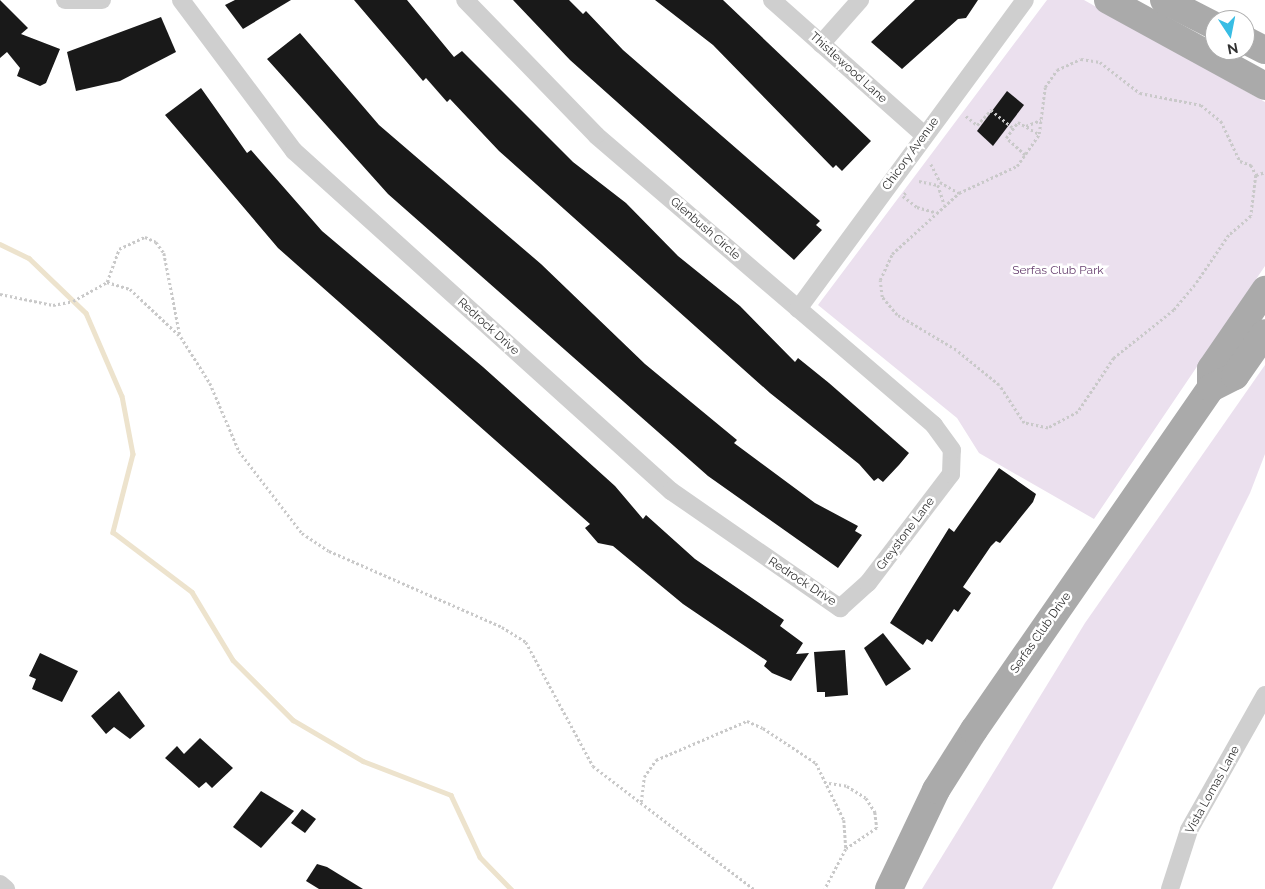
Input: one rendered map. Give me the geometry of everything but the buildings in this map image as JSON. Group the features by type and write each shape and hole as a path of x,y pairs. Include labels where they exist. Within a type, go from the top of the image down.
{"main road":[{"path":"1108,0 1265,86"},
{"path":"1164,0 1205,21"},
{"name":"Serfas Club Drive","path":"1211,388 1211,369 1265,290"},
{"name":"Serfas Club Drive","path":"890,889 936,790 974,730 1211,388 1235,376 1265,333"}],"street":[{"path":"67,1 102,0"},
{"name":"Redrock Drive","path":"181,0 294,151 671,492 840,608"},
{"name":"Glenbush Circle","path":"465,0 596,135 934,425 952,450"},
{"name":"Thistlewood Lane","path":"772,0 924,136"},
{"path":"821,44 860,0"},
{"name":"Chicory Avenue","path":"798,309 1025,0"},
{"name":"Greystone Lane","path":"840,608 868,583 951,474 952,450"},
{"name":"Vista Lomas Lane","path":"1170,889 1189,830 1265,695"},
{"path":"0,884 6,889"}],"path":[{"path":"1081,59 1100,62 1140,93 1201,105 1221,121 1240,161 1251,164 1256,175 1251,216 1229,235 1195,285 1174,310 1114,358 1078,412 1048,428 1024,423 999,385 956,350 887,308 880,280 884,266 935,212 959,194 997,180 1026,156 1039,134 1045,87 1056,70 1081,59"},
{"path":"966,116 977,125 991,110 1013,128"},
{"path":"1026,126 1041,120"},
{"path":"1026,156 1006,138 1018,122 1039,134"},
{"path":"932,164 944,204"},
{"path":"1256,175 1265,172"},
{"path":"919,181 939,183 959,194"},
{"path":"911,185 903,196 935,212"},
{"path":"0,294 53,305 73,301 107,282 119,249 145,237 156,242 164,253 181,336"},
{"path":"107,282 130,289 181,336 210,383 239,451 302,533 329,551 502,627 526,642 593,766 754,889"},
{"path":"641,802 644,777 656,760 747,721 816,763 829,783 844,820 846,849"},
{"path":"826,889 846,849 877,828 876,812 853,790 829,783"}],"green space":[{"name":"Serfas Club Park","path":"1047,0 1084,0 1265,102 1265,266 1094,519 979,453 957,418 818,305"},
{"path":"1265,365 1265,454 1250,493 1052,889 922,889 1085,623"}],"waterway":[{"path":"0,244 29,258 86,313 122,396 133,454 113,532 192,592 233,660 293,720 363,761 451,795 480,857 511,889"}]}
